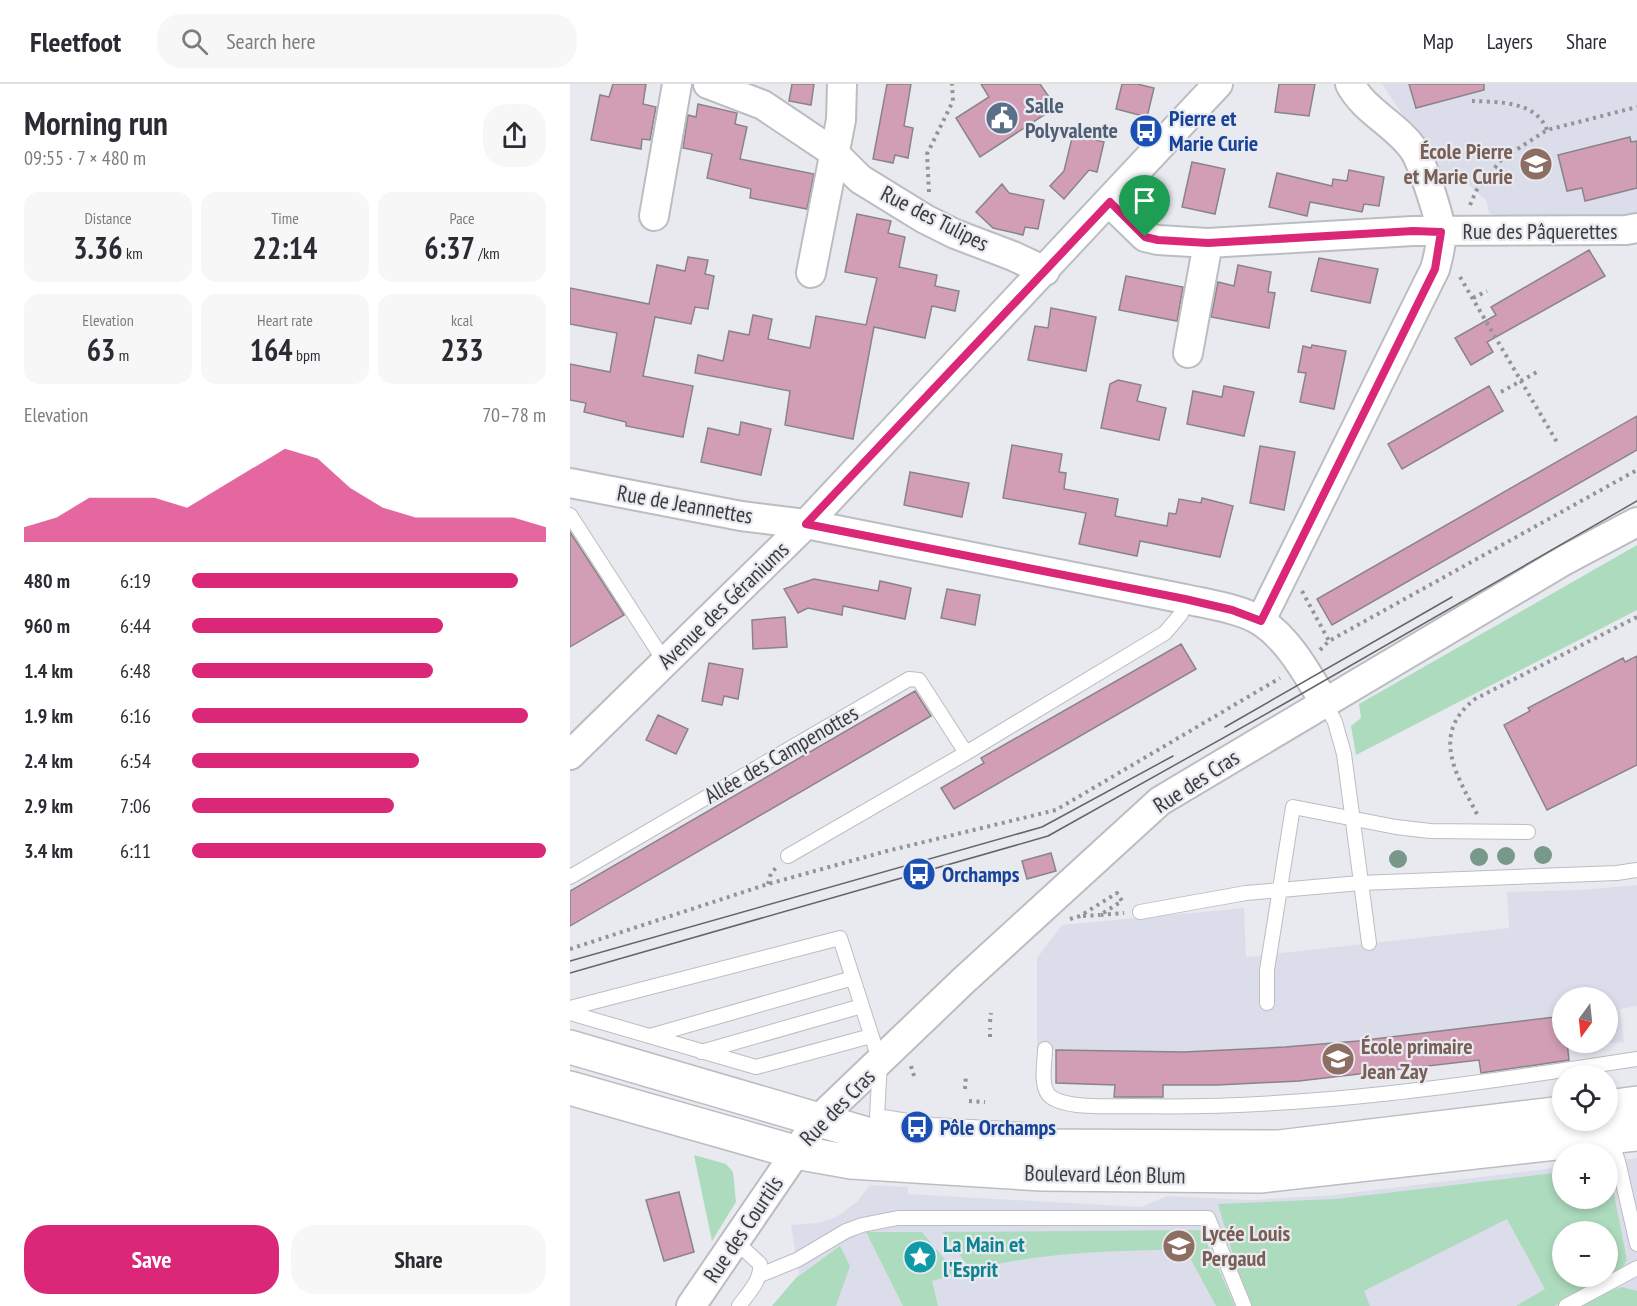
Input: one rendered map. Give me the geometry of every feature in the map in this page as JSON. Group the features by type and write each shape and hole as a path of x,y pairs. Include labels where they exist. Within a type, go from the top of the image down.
{"main road":[{"name":"Boulevard Léon Blum","path":"570,1047 807,1135 852,1162 1042,1174 1260,1176 1582,1131"},
{"name":"Boulevard Léon Blum","path":"575,1089 807,1135 1004,1146 1279,1147 1552,1114"},
{"name":"Boulevard Léon Blum","path":"1618,1126 1637,1104"}],"street":[{"path":"654,216 678,84"},
{"name":"Rue des Tulipes","path":"708,84 763,105 833,152 860,179 925,219 955,234 1045,271"},
{"path":"811,273 841,120 842,84"},
{"name":"Avenue des Géraniums","path":"570,755 806,524 1110,202 1218,84"},
{"path":"1110,202 1145,237 1158,240 1208,243 1413,231 1441,232 1425,173 1413,149 1353,90 1350,84"},
{"name":"Rue des Pâquerettes","path":"1261,621 1435,269 1441,232 1626,231 1637,228"},
{"path":"1188,353 1208,243"},
{"name":"Rue de Jeannettes","path":"570,483 741,516 806,524 1232,610 1261,621 1285,642 1325,703"},
{"name":"Rue des Cras","path":"807,1135 962,982 1160,801 1565,560 1637,522"},
{"name":"Rue des Courtils","path":"691,1306 807,1135"}],"lane":[{"path":"570,515 665,662"},
{"path":"788,856 966,753 1165,633 1181,614 1185,599"},
{"name":"Allée des Campenottes","path":"570,877 909,679 919,680 966,753"},
{"path":"1325,703 1335,722 1344,754 1369,943"},
{"path":"1267,1003 1267,970 1293,807 1396,827 1528,832"},
{"path":"1140,912 1246,893 1360,883 1617,873 1637,870"},
{"path":"570,1008 840,938 880,1062 877,1116 933,1125 1110,1134 1148,1146"},
{"path":"648,1037 853,978"},
{"path":"701,1052 862,1006"},
{"path":"570,1013 756,1067 872,1036"},
{"path":"1045,1049 1045,1089 1049,1096 1060,1101 1094,1106 1159,1107 1301,1103 1527,1076 1637,1059"},
{"path":"1618,1131 1618,1161 1637,1244"},
{"path":"739,1306 760,1275 797,1260 846,1231 862,1225 898,1218 1208,1218 1244,1306"},
{"path":"735,1241 760,1264 760,1275"},
{"path":"1566,1306 1637,1268"}],"path":[{"path":"925,201 929,193 927,154 953,101 952,84"},
{"path":"1473,101 1505,102 1527,108 1543,119 1547,130"},
{"path":"1468,208 1476,191 1502,159 1547,130 1637,107"},
{"path":"1457,272 1558,444"},
{"path":"1473,298 1486,291"},
{"path":"1501,392 1537,372"},
{"path":"1318,652 1329,640 1637,470"},
{"path":"1301,589 1329,640"},
{"path":"1486,832 1455,770 1451,755 1452,726 1461,710 1475,699 1637,617"},
{"path":"570,949 768,884 887,851 1056,810 1288,672"},
{"path":"1080,916 1117,893 1122,901 1100,915"},
{"path":"1067,919 1140,912"},
{"path":"990,1022 991,1013"},
{"path":"990,1028 990,1037"},
{"path":"911,1066 914,1076"},
{"path":"965,1089 966,1075"},
{"path":"969,1101 985,1102"}],"shaded area":[{"name":"École Pierre et Marie Curie","path":"1382,84 1637,84 1637,221 1520,222 1489,213 1486,200 1464,181 1448,183"},
{"path":"1637,885 1637,1006 1620,1009 1624,1042 1618,1043 1618,987 1552,987 1552,1053 1568,1053 1569,1061 1481,1073 1479,1060 1299,1081 1163,1085 1163,1098 1114,1097 1114,1085 1056,1083 1056,1050 1037,1049 1037,958 1062,925 1244,908 1246,957 1509,928 1507,892 1581,890"},
{"name":"Lycée Louis Pergaud","path":"1637,1158 1637,1306 772,1306 799,1274 791,1225 818,1223 836,1217 857,1202 870,1185 908,1187 908,1194 1141,1207 1167,1196 1251,1200 1334,1195 1552,1168 1552,1209 1618,1209 1618,1161"}],"green space":[{"path":"1637,545 1637,610 1356,755 1351,726 1361,718 1359,704"},
{"path":"694,1155 726,1164 733,1172 736,1202 712,1241"},
{"path":"1552,1173 1552,1209 1617,1209 1627,1260 1618,1272 1618,1221 1552,1221 1552,1287 1589,1287 1554,1306 1516,1306 1545,1289 1507,1219 1364,1291 1370,1306 1248,1306 1218,1204 1335,1199"},
{"path":"1201,1230 1235,1306 1216,1306 1186,1250 1051,1256 971,1270 942,1232"},
{"path":"866,1232 922,1232 957,1274 932,1281 938,1306 903,1306"},
{"path":"840,1246 850,1266 836,1306 772,1306 796,1278"},
{"path":"1622,1287 1637,1291 1637,1306 1580,1306 1604,1293"}],"building":[{"path":"613,84 646,84 643,104 656,107 650,140 642,139 641,149 591,140 600,95 609,97"},
{"path":"792,84 814,84 811,105 789,101"},
{"path":"887,84 911,84 904,126 913,128 908,158 895,155 893,163 873,159"},
{"path":"981,84 1040,84 1056,107 980,157 956,118 989,97"},
{"path":"1122,84 1137,84 1154,88 1147,117 1116,109"},
{"path":"1279,84 1315,84 1309,116 1275,112"},
{"path":"1409,84 1484,84 1484,90 1416,108"},
{"path":"698,104 737,113 735,124 747,127 740,159 814,174 807,209 750,198 751,189 707,178 712,154 683,148 688,115 696,117"},
{"path":"1073,134 1104,142 1097,172 1089,170 1064,199 1050,186 1064,171"},
{"path":"1630,137 1631,142 1637,141 1637,188 1585,201 1582,188 1567,191 1558,155"},
{"path":"1192,162 1225,169 1215,214 1182,207"},
{"path":"1349,170 1384,177 1379,206 1364,204 1362,212 1310,202 1307,216 1269,207 1277,173 1332,186 1333,179 1347,181"},
{"path":"1002,184 1009,193 1044,200 1038,229 1025,227 1023,235 993,228 976,212"},
{"path":"857,214 891,221 888,233 905,237 899,267 937,275 935,286 959,291 955,311 932,306 925,338 874,327 853,439 785,425 790,391 695,373 698,355 723,361 729,331 749,335 753,315 772,319 768,339 810,348 816,316 866,325 877,278 845,272"},
{"path":"1589,250 1605,276 1487,342 1493,352 1471,365 1455,338 1496,315 1491,307"},
{"path":"688,257 708,260 705,274 714,276 708,309 695,307 691,324 655,317 643,376 693,386 683,437 626,426 626,422 584,412 586,403 570,400 570,364 610,372 617,333 570,324 570,288 649,304 657,265 685,271"},
{"path":"1319,258 1378,269 1370,303 1311,291"},
{"path":"1238,265 1271,272 1268,292 1275,293 1269,328 1211,317 1218,282 1234,286"},
{"path":"1126,276 1183,287 1177,321 1119,310"},
{"path":"1051,308 1096,317 1086,371 1028,360 1035,326 1048,328"},
{"path":"1312,345 1346,351 1334,409 1300,402 1306,373 1298,372 1303,346 1311,348"},
{"path":"1118,380 1141,385 1137,401 1166,408 1159,440 1101,428 1110,384"},
{"path":"1224,386 1254,392 1244,436 1187,424 1193,391 1222,397"},
{"path":"1489,386 1503,411 1402,469 1388,444"},
{"path":"1637,416 1637,450 1332,625 1317,599"},
{"path":"741,422 771,429 761,475 701,462 708,428 739,435"},
{"path":"1012,445 1062,454 1059,472 1066,473 1064,489 1118,499 1115,516 1167,526 1169,513 1176,514 1179,499 1201,503 1202,498 1233,506 1220,557 1140,541 1137,556 1079,544 1086,513 1003,498"},
{"path":"1260,446 1295,452 1284,510 1250,503"},
{"path":"910,472 969,483 962,517 904,505"},
{"path":"570,532 624,615 570,647"},
{"path":"814,579 878,591 880,581 911,588 905,619 843,606 842,615 808,608 798,613 784,589"},
{"path":"947,589 980,595 975,625 941,618"},
{"path":"785,617 787,647 753,649 752,620"},
{"path":"1181,644 1196,669 954,809 941,788 984,763 981,758"},
{"path":"1637,656 1637,765 1547,810 1504,725 1530,711 1528,708 1623,658 1625,662"},
{"path":"709,663 743,669 738,699 724,696 722,705 702,701"},
{"path":"915,691 931,716 570,926 570,891"},
{"path":"658,715 688,729 676,754 646,740"},
{"path":"1051,853 1056,871 1027,879 1022,861"},
{"name":"École primaire Jean Zay","path":"1552,1017 1552,1053 1568,1053 1569,1060 1481,1073 1479,1060 1299,1081 1163,1085 1163,1097 1114,1097 1115,1085 1056,1083 1056,1050 1184,1052 1358,1041"},
{"path":"679,1192 694,1252 664,1261 646,1200"}],"tram line":[{"path":"570,973 1048,836 1282,705 1637,501"},
{"path":"1225,727 1452,597"},
{"path":"570,961 1042,827 1173,756"}],"place":[{"name":"Salle Polyvalente","path":"1002,118"},
{"name":"Pierre et Marie Curie","path":"1146,131"},
{"name":"École Pierre et Marie Curie","path":"1536,164"},
{"name":"Orchamps","path":"919,874"},
{"name":"École primaire Jean Zay","path":"1338,1059"},
{"name":"Pôle Orchamps","path":"917,1127"},
{"name":"Lycée Louis Pergaud","path":"1179,1246"},
{"name":"La Main et l'Esprit","path":"920,1257"}],"route":[{"path":"1110,202 1145,237 1208,243 1413,231 1441,232 1435,269 1261,621 1232,610 1185,599 806,524 1110,202"}]}
